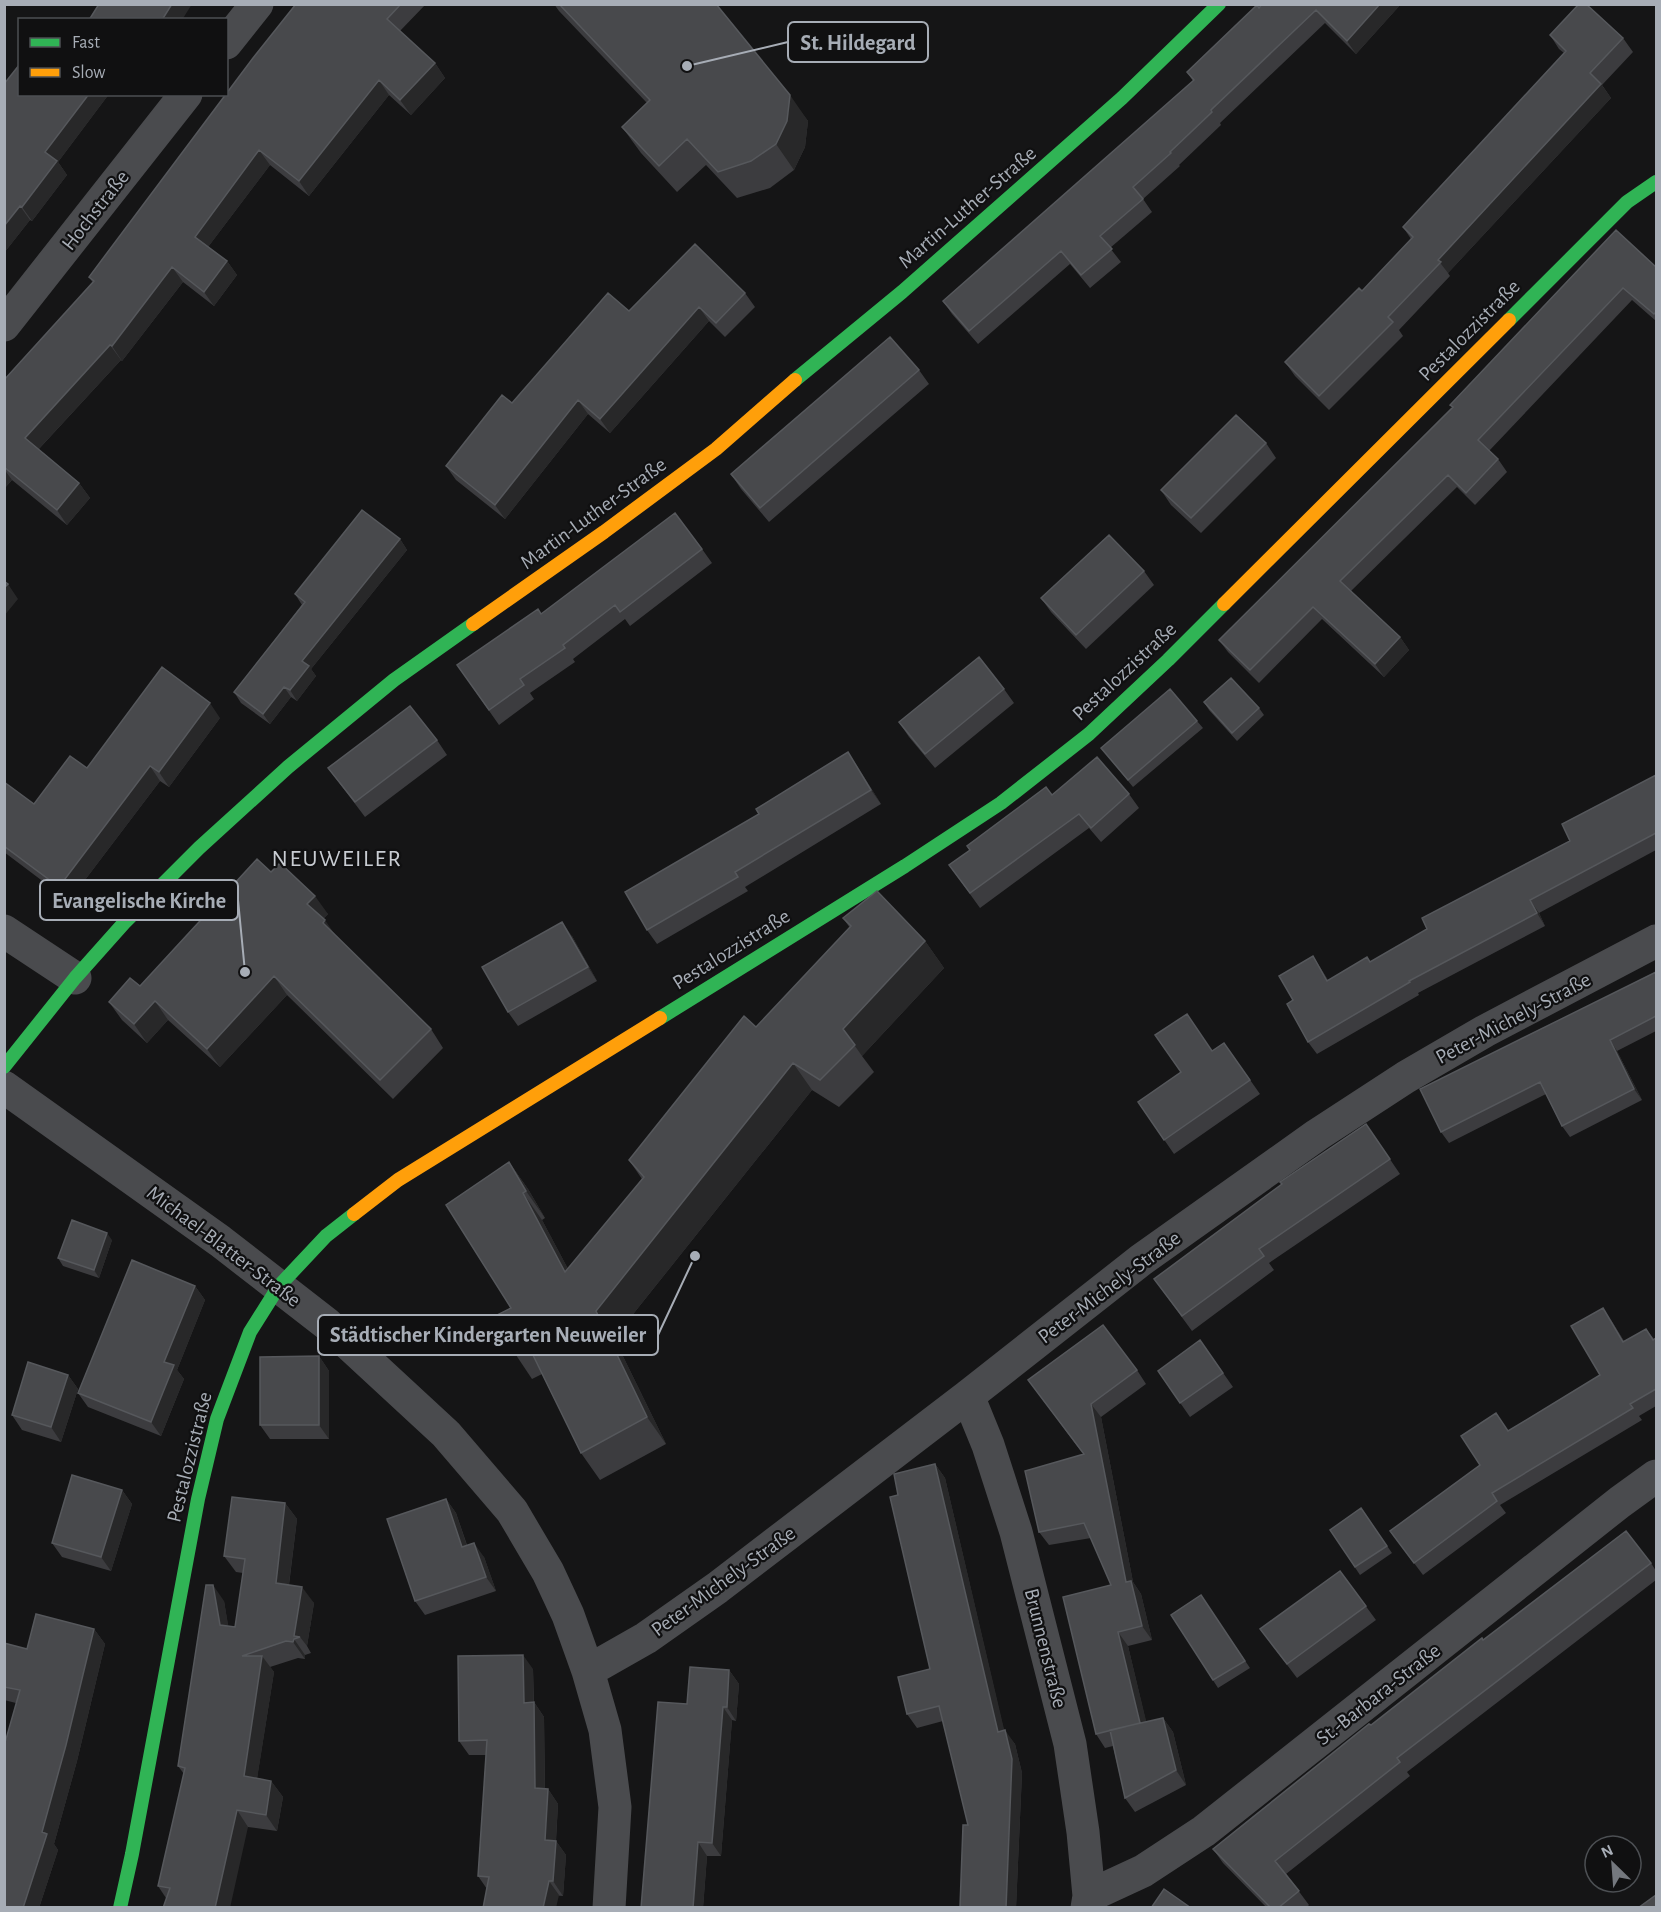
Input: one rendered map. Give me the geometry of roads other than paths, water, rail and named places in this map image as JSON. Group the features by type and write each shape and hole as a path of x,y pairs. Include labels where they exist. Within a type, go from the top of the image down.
{"street":[{"path":"228,40 257,4"},
{"name":"Martin-Luther-Straße","path":"4,1067 75,978 124,923 182,864 288,767 394,680 604,532 716,449 793,382 903,292 1122,98 1219,4"},
{"name":"Hochstraße","path":"4,325 184,96"},
{"name":"Pestalozzistraße","path":"120,1908 198,1499 217,1419 250,1332 279,1286 326,1236 398,1180 905,866 1001,803 1080,741 1168,660 1627,202 1656,182"},
{"path":"4,931 75,978"},
{"name":"Peter-Michely-Straße","path":"588,1671 646,1638 717,1588 1141,1260 1317,1135 1406,1077 1475,1037 1656,941"},
{"name":"Michael-Blatter-Straße","path":"4,1087 220,1241 327,1324 446,1434 512,1511 548,1572 568,1615 588,1671 605,1730 615,1807 609,1908"},
{"name":"Brunnenstraße","path":"968,1396 988,1445 1016,1532 1070,1744 1083,1832 1088,1902"},
{"name":"St.-Barbara-Straße","path":"1088,1902 1143,1871 1204,1831 1656,1476"}],"place":[{"name":"St. Hildegard","path":"687,66"},
{"name":"Evangelische Kirche","path":"245,972"},
{"name":"Städtischer Kindergarten Neuweiler","path":"695,1256"}],"district":[{"name":"NEUWEILER","path":"337,858"}]}
